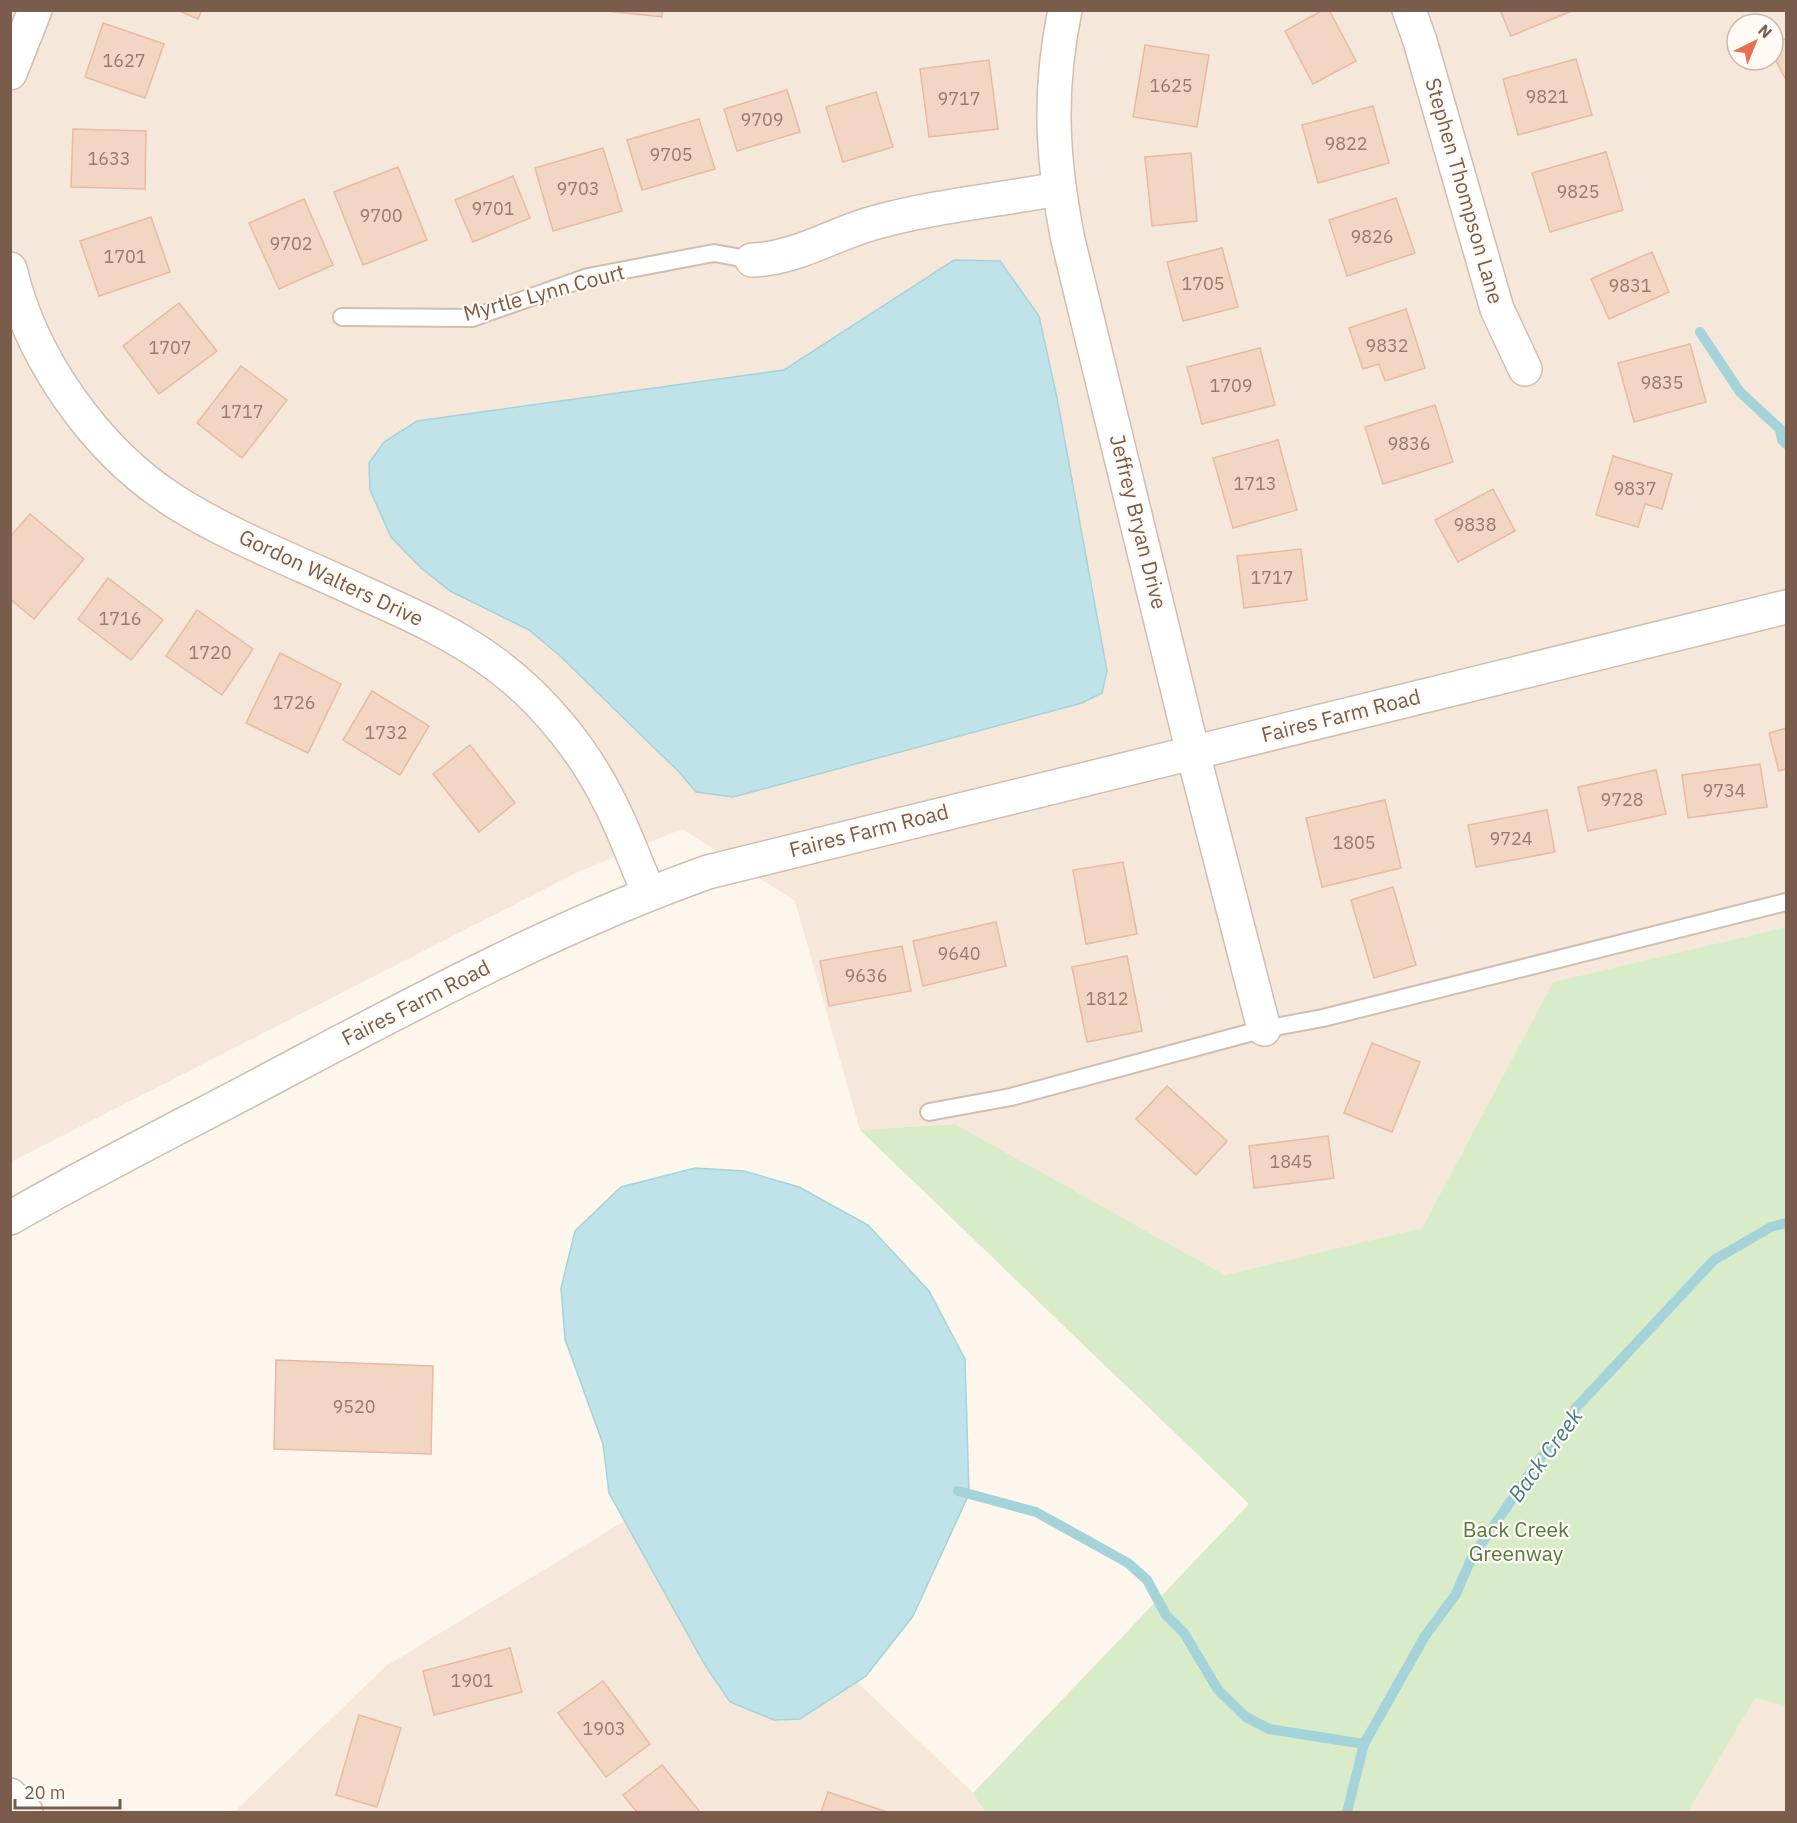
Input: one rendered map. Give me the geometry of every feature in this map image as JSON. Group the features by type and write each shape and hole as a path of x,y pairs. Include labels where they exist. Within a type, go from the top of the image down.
{"street":[{"path":"10,74 35,10"},
{"name":"Jeffrey Bryan Drive","path":"1065,10 1056,52 1052,100 1052,135 1058,189 1068,240 1193,753 1264,1029"},
{"name":"Stephen Thompson Lane","path":"1409,10 1497,309 1525,369"},
{"name":"Myrtle Lynn Court","path":"752,260 790,256 851,229 881,221 1058,189"},
{"name":"Gordon Walters Drive","path":"11,271 30,329 59,383 101,438 148,482 173,501 221,527 421,619 475,650 500,668 545,710 575,745 608,798 649,893"},
{"name":"Faires Farm Road","path":"10,1218 87,1174 431,993 566,928 649,893 757,858 1786,607"},
{"path":"10,1795 26,1812"}],"lane":[{"name":"Myrtle Lynn Court","path":"342,317 472,318 588,278 714,253 752,260"},
{"path":"929,1112 1011,1097 1264,1029 1323,1018 1786,902"}],"shaded area":[{"path":"11,11 1786,11 1786,927 1553,982 1422,1228 1225,1275 955,1124 860,1130 795,901 682,829 578,872 11,1162"},
{"path":"664,1497 973,1793 985,1812 234,1812 386,1666"},
{"path":"1755,1698 1786,1706 1786,1812 1688,1812"}],"green space":[{"name":"Back Creek Greenway","path":"1786,927 1786,1706 1755,1698 1688,1812 985,1812 973,1793 1249,1504 860,1130 955,1124 1225,1275 1422,1228 1553,982"}],"water":[{"path":"954,260 1000,261 1039,316 1057,398 1107,671 1102,693 1082,703 733,797 696,792 679,772 559,655 529,630 450,591 420,567 391,537 370,490 369,463 384,442 417,421 784,370"},
{"path":"695,1168 744,1171 799,1187 868,1225 929,1291 965,1359 969,1494 913,1616 866,1676 800,1719 774,1720 730,1702 705,1665 609,1493 603,1444 565,1339 561,1288 575,1231 621,1187"}],"building":[{"path":"177,10 202,10 198,19"},
{"path":"598,10 662,10 662,17"},
{"path":"1323,10 1329,10 1356,61 1313,84 1285,31"},
{"path":"1500,10 1572,10 1572,11 1511,36"},
{"path":"103,23 164,44 145,98 85,77"},
{"path":"1785,39 1786,80 1782,72 1785,72"},
{"path":"1145,45 1209,55 1197,127 1133,117"},
{"path":"1576,59 1592,115 1518,135 1503,79"},
{"path":"989,60 998,129 929,137 920,69"},
{"path":"787,90 800,132 737,151 724,109"},
{"path":"876,92 893,147 843,162 826,107"},
{"path":"1373,106 1389,163 1318,183 1302,125"},
{"path":"699,119 715,169 642,190 627,140"},
{"path":"73,129 146,131 145,189 71,187"},
{"path":"603,148 622,211 553,231 535,168"},
{"path":"1606,152 1623,210 1550,232 1532,173"},
{"path":"1191,153 1197,221 1152,226 1145,157"},
{"path":"398,167 427,240 363,265 334,192"},
{"path":"513,176 530,218 473,242 455,200"},
{"path":"1396,198 1415,253 1347,276 1329,220"},
{"path":"304,199 333,265 279,289 249,223"},
{"path":"151,217 170,272 99,296 80,241"},
{"path":"1222,248 1238,307 1183,321 1167,262"},
{"path":"1652,252 1669,292 1609,319 1591,279"},
{"path":"179,303 217,351 159,394 123,346"},
{"path":"1406,309 1425,368 1385,381 1379,364 1363,369 1349,328"},
{"path":"1690,344 1706,402 1634,422 1618,363"},
{"path":"1260,348 1275,405 1202,424 1187,367"},
{"path":"241,366 287,400 242,458 197,423"},
{"path":"1435,405 1453,462 1383,484 1365,427"},
{"path":"1278,440 1297,510 1233,528 1213,458"},
{"path":"1613,456 1672,474 1662,509 1645,504 1638,527 1596,515"},
{"path":"1493,489 1515,531 1458,562 1435,520"},
{"path":"30,514 84,559 34,619 10,599 10,537"},
{"path":"1301,549 1307,600 1244,608 1237,556"},
{"path":"108,578 163,620 131,660 78,619"},
{"path":"197,610 253,649 222,695 166,656"},
{"path":"280,653 341,684 308,753 246,723"},
{"path":"372,691 429,726 400,775 343,740"},
{"path":"1786,728 1786,769 1779,771 1769,733"},
{"path":"470,745 515,803 479,832 433,774"},
{"path":"1760,764 1767,807 1688,818 1682,775"},
{"path":"1656,770 1666,814 1588,831 1578,787"},
{"path":"1385,800 1401,868 1322,887 1306,818"},
{"path":"1547,810 1555,852 1476,867 1468,825"},
{"path":"1123,862 1137,934 1086,944 1073,870"},
{"path":"1393,887 1416,965 1374,978 1351,900"},
{"path":"996,922 1006,966 923,986 913,941"},
{"path":"902,946 911,991 829,1006 820,961"},
{"path":"1127,956 1142,1031 1087,1042 1072,967"},
{"path":"1372,1043 1420,1062 1392,1132 1344,1113"},
{"path":"1167,1086 1227,1141 1196,1175 1136,1119"},
{"path":"1328,1136 1334,1178 1254,1188 1249,1146"},
{"path":"276,1360 433,1366 431,1454 274,1449"},
{"path":"510,1648 522,1692 434,1715 423,1671"},
{"path":"603,1681 650,1744 606,1777 558,1713"},
{"path":"359,1715 401,1728 377,1807 336,1795"},
{"path":"662,1765 700,1812 637,1812 623,1795"},
{"path":"828,1792 887,1812 821,1812"}],"waterway":[{"path":"1700,332 1740,392 1780,429 1782,440 1786,444"},
{"name":"Back Creek","path":"1347,1812 1364,1744 1425,1636 1456,1594 1472,1557 1547,1449 1572,1423 1575,1409 1714,1260 1771,1227 1786,1223"},
{"path":"958,1491 1036,1512 1128,1563 1147,1580 1166,1615 1184,1633 1218,1690 1246,1717 1269,1729 1364,1744"}]}
